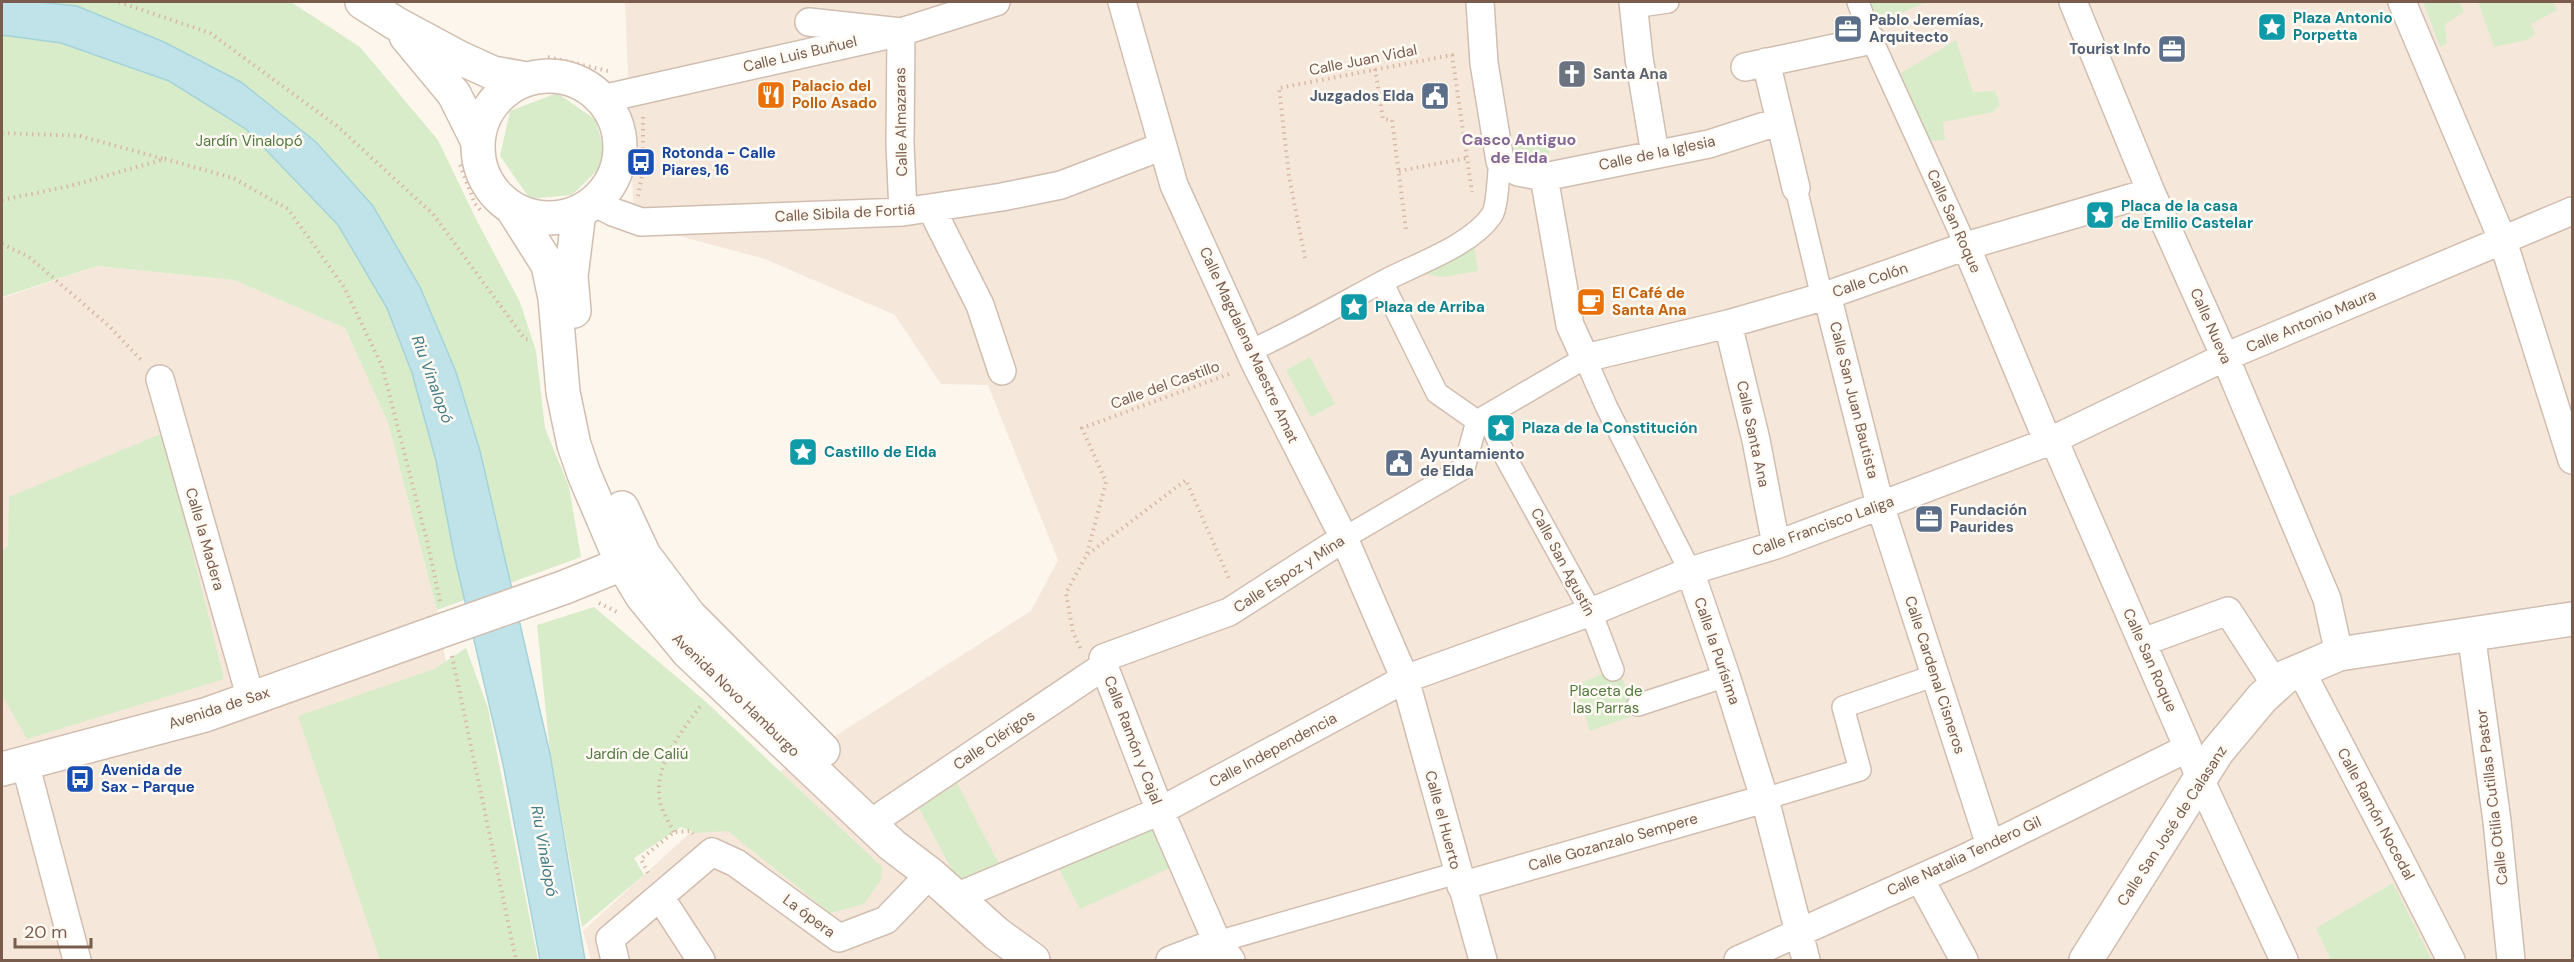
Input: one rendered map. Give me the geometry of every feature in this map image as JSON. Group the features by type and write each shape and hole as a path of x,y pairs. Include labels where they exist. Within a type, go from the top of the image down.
{"street":[{"path":"362,2 395,23 493,73 527,79"},
{"name":"Calle Luis Buñuel","path":"602,99 901,32 993,2"},
{"name":"Calle Magdalena Maestre Amat","path":"1122,2 1174,185 1253,358 1344,538 1405,679"},
{"path":"1253,358 1383,282 1464,240 1481,229 1494,212 1500,161 1484,63 1480,2"},
{"path":"1655,154 1639,58 1634,4 1668,2"},
{"name":"Calle San Roque","path":"1858,2 1872,40 2143,642 2200,779"},
{"name":"Calle Nueva","path":"2073,2 2151,192 2225,357 2327,599 2339,654"},
{"path":"2402,2 2503,241 2572,460"},
{"path":"810,22 901,32"},
{"path":"395,23 454,94 478,142"},
{"name":"Calle Almazaras","path":"901,32 900,144 903,212"},
{"path":"1825,296 1780,121 1756,64 1872,40"},
{"path":"547,75 567,77 586,86 602,99 614,118 620,141 618,164 609,185 586,207 556,218 533,217 512,208 497,195 486,180 479,161 478,142 482,121 493,103 508,88 527,79 547,75"},
{"name":"Calle de la Iglesia","path":"1500,161 1518,172 1544,177 1709,144 1780,121"},
{"name":"Calle Sibila de Fortiá","path":"586,207 613,212 641,222 903,212 1061,185 1163,146"},
{"path":"1383,282 1437,393 1482,418 1585,358 1570,325 1544,177"},
{"name":"Calle Colón","path":"1585,358 1728,324 1825,296 1966,246 2151,192"},
{"name":"Avenida Novo Hamburgo","path":"586,207 571,276 583,410 633,559 642,596 688,652 892,845 930,874 997,934 1033,960"},
{"name":"Avenida Novo Hamburgo","path":"512,208 548,265 555,298 563,392 574,445 584,474 633,559 884,814 930,874"},
{"path":"931,208 980,305 1002,371"},
{"name":"Calle Antonio Maura","path":"2051,441 2225,357 2572,211"},
{"name":"Calle San Juan Bautista","path":"1825,296 1880,505"},
{"name":"Calle Santa Ana","path":"1728,324 1776,545"},
{"name":"Calle la Purísima","path":"1585,358 1607,408 1690,571 1726,676 1764,799 1806,960"},
{"name":"Calle la Madera","path":"160,379 250,699"},
{"name":"Calle San Agustín","path":"1482,418 1592,612 1613,670"},
{"name":"Calle Espoz y Mina","path":"1104,662 1229,612 1344,538 1464,468 1482,418"},
{"name":"Calle Francisco Laliga","path":"1592,612 1690,571 1776,545 1880,505 1959,478 2051,441"},
{"name":"Calle Cardenal Cisneros","path":"1880,505 1990,845"},
{"name":"Avenida de Sax","path":"13,766 205,715 441,629 565,587 633,559"},
{"name":"Calle Ramón Nocedal","path":"2143,642 2228,611 2287,677 2397,854 2451,960"},
{"name":"Calle Independencia","path":"957,897 1160,811 1405,679 1592,612"},
{"name":"Calle San José de Calasanz","path":"2086,960 2217,752 2287,677 2339,654 2471,633 2572,623"},
{"name":"Calle Otilia Cutillas Pastor","path":"2471,633 2497,821 2511,960"},
{"name":"Calle Ramón y Cajal","path":"1104,662 1160,811 1224,951"},
{"name":"Calle Clérigos","path":"884,814 1104,662"},
{"path":"1764,799 1860,770 1843,707 1936,675"},
{"path":"1638,705 1726,676"},
{"name":"Calle el Huerto","path":"1405,679 1459,879 1484,960"},
{"name":"Calle Natalia Tendero Gil","path":"1738,960 1920,879 2188,748"},
{"path":"13,766 77,960"},
{"path":"2200,779 2284,960"},
{"name":"Calle Gozanzalo Sempere","path":"1459,879 1764,799"},
{"name":"La ópera","path":"660,897 712,852 735,862 839,938 886,920 930,874"},
{"path":"1170,960 1224,951 1459,879"},
{"path":"1920,879 1964,960"},
{"path":"615,960 610,939 660,897 701,960"}],"path":[{"path":"119,2 210,33 337,126 433,214 525,339 543,343 559,342"},
{"name":"Calle Juan Vidal","path":"1305,258 1289,176 1279,88 1452,55 1467,158"},
{"path":"1375,69 1383,119 1392,120 1406,230"},
{"path":"2,133 80,136 233,178 288,209 344,287 382,366 427,541 441,629 516,960"},
{"path":"1399,171 1467,158 1472,192"},
{"path":"2,200 70,186 165,159"},
{"path":"2,244 29,257 109,326 160,379"},
{"name":"Calle del Castillo","path":"1082,428 1253,358"},
{"name":"Calle Ramón y Cajal","path":"1082,428 1106,482 1088,554 1066,593 1072,632 1083,654 1104,662"},
{"path":"1088,554 1186,480 1240,605"},
{"path":"596,602 624,618"},
{"path":"674,832 660,804 658,783 674,742 705,700"}],"shaded area":[{"path":"625,2 2572,2 2572,960 591,960 583,931 704,820 1031,611 1058,560 988,385 941,384 895,315 765,259 634,224"},
{"path":"97,266 234,280 345,328 388,423 437,610 449,680 510,960 2,960 2,298"}],"green space":[{"name":"Jardín Vinalopó","path":"2,2 291,2 360,47 438,140 520,302 536,351 545,428 569,487 581,557 437,610 388,423 345,328 234,280 97,266 2,297"},
{"path":"1858,2 1926,2 1868,29"},
{"path":"2423,2 2459,2 2464,12 2445,24 2447,43 2440,47"},
{"path":"2478,2 2553,2 2557,10 2531,24 2535,34 2527,40 2494,47"},
{"path":"1956,40 1973,92 1995,91 2000,104 1993,112 1943,122 1945,140 1923,142 1896,76"},
{"path":"557,93 596,120 607,161 572,195 530,199 500,156 510,111"},
{"path":"1512,144 1550,146 1548,163 1517,160"},
{"path":"1474,243 1478,271 1443,277 1419,273"},
{"path":"1310,357 1335,404 1311,417 1286,370"},
{"path":"163,433 224,679 27,739 2,695 2,550 8,546 9,497"},
{"name":"Jardín de Caliú","path":"594,607 705,701 882,867 881,880 864,904 830,913 728,831 695,833 681,827 634,858 644,875 582,927 550,753 537,625"},
{"path":"466,648 488,708 538,960 380,960 298,716 434,669"},
{"name":"Placeta de las Parras","path":"1617,667 1638,714 1590,731 1575,686"},
{"path":"957,783 1000,866 959,883 919,808"},
{"path":"1155,824 1172,867 1080,909 1057,865"},
{"path":"2393,883 2432,960 2331,960 2316,928"}],"water":[{"name":"Riu Vinalopó","path":"2,2 38,2 77,6 164,42 241,82 316,142 373,206 420,287 456,372 480,451 550,754 585,960 540,960 503,764 455,559 436,461 412,373 387,308 338,225 246,129 169,81 61,43 2,35"}],"place":[{"name":"Plaza Antonio Porpetta","path":"2272,27"},
{"name":"Pablo Jeremías, Arquitecto","path":"1848,29"},
{"name":"Tourist Info","path":"2172,49"},
{"name":"Santa Ana","path":"1572,74"},
{"name":"Palacio del Pollo Asado","path":"771,95"},
{"name":"Juzgados Elda","path":"1435,96"},
{"name":"Rotonda - Calle Piares, 16","path":"641,162"},
{"name":"Placa de la casa de Emilio Castelar","path":"2100,215"},
{"name":"El Café de Santa Ana","path":"1591,302"},
{"name":"Plaza de Arriba","path":"1354,307"},
{"name":"Plaza de la Constitución","path":"1501,428"},
{"name":"Castillo de Elda","path":"803,452"},
{"name":"Ayuntamiento de Elda","path":"1399,463"},
{"name":"Fundación Paurides","path":"1929,519"},
{"name":"Avenida de Sax - Parque","path":"80,779"}],"district":[{"name":"Casco Antiguo de Elda","path":"1519,148"}]}
